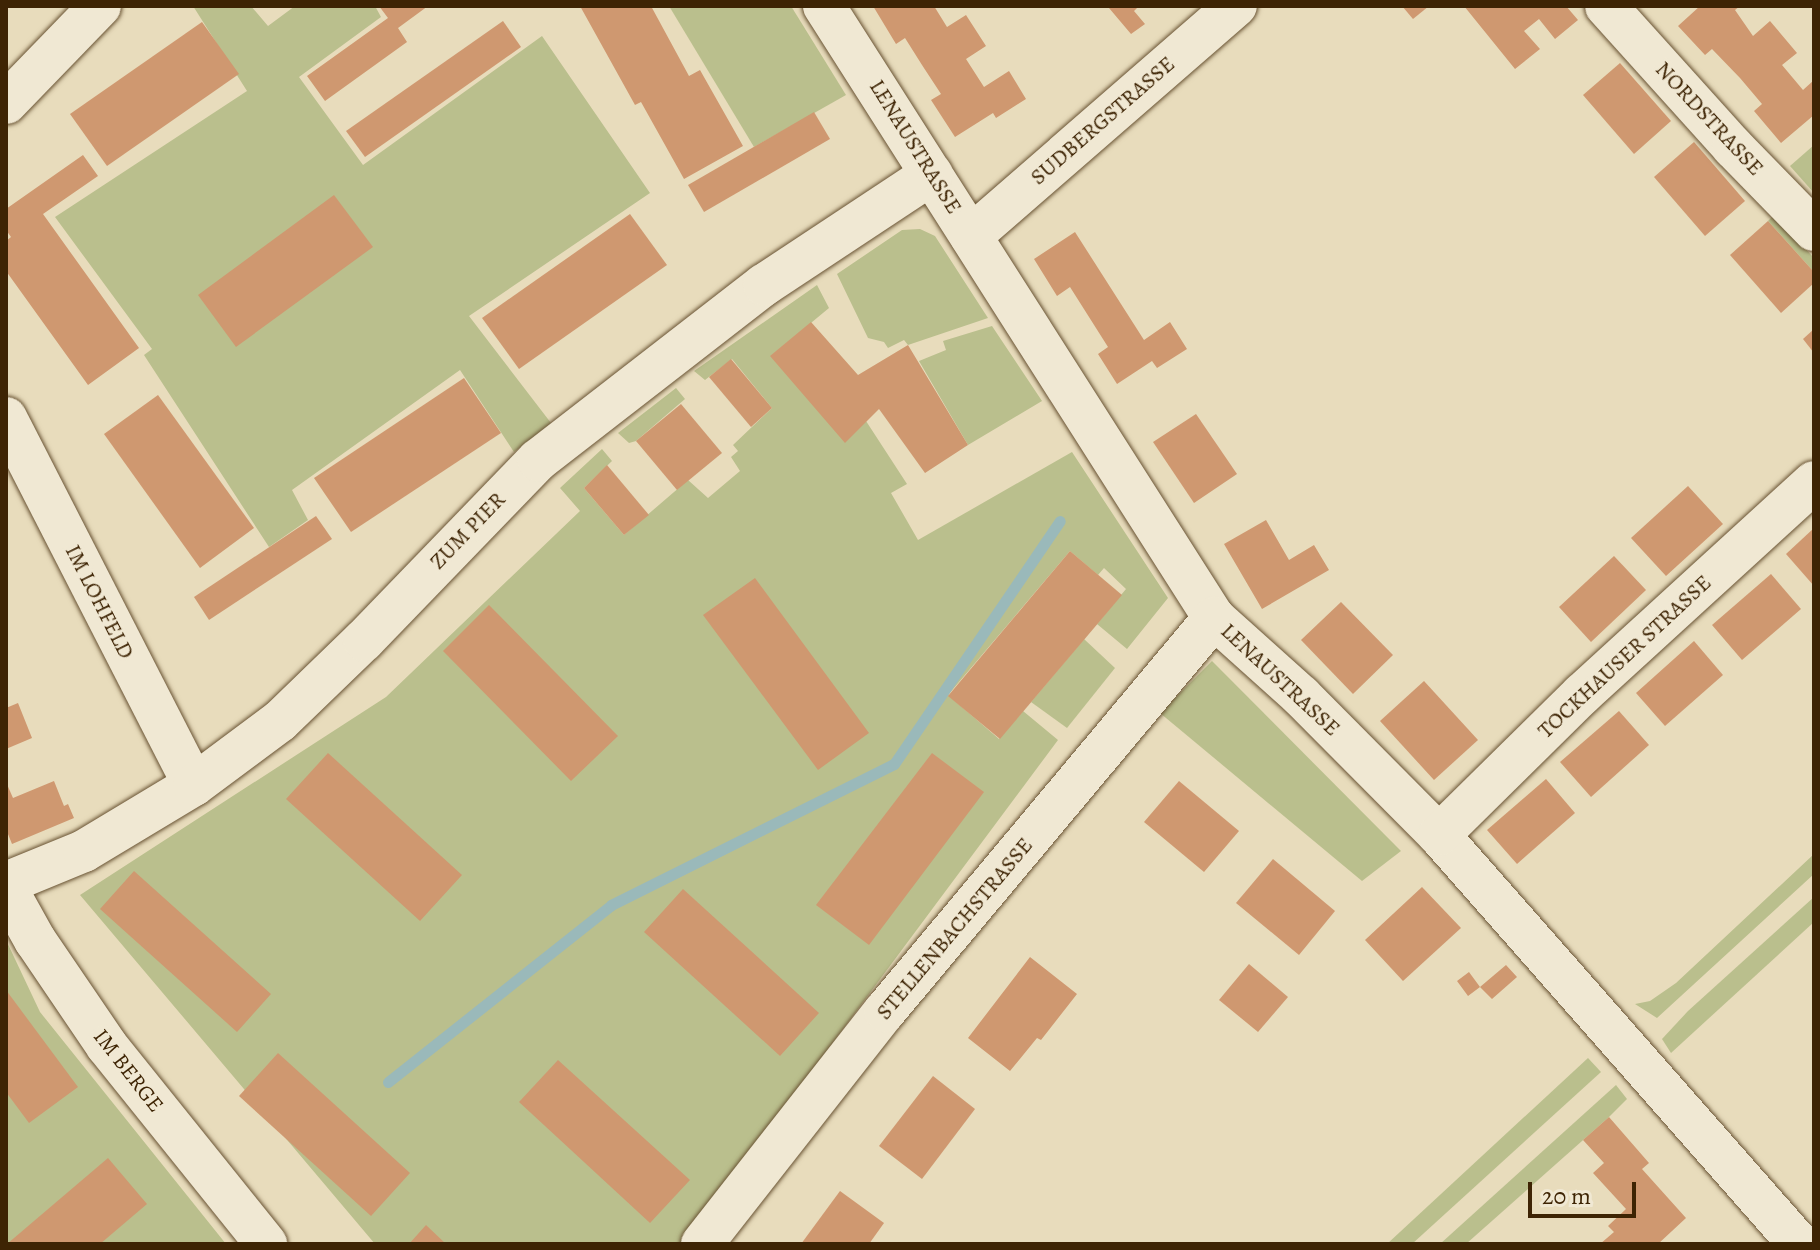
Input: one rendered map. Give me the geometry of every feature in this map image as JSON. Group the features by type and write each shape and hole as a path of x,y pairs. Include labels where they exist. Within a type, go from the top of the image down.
{"street":[{"path":"6,103 100,6"},
{"name":"LENAUSTRASSE","path":"824,6 1214,618 1301,696 1439,835 1799,1244"},
{"name":"SUDBERGSTRASSE","path":"971,236 1236,6"},
{"name":"NORDSTRASSE","path":"1606,6 1733,147 1814,230"},
{"name":"ZUM PIER","path":"6,885 84,851 194,785 280,721 364,640 502,495 591,416 764,285 932,174"},
{"name":"IM LOHFELD","path":"6,418 194,785"},
{"name":"TOCKHAUSER STRASSE","path":"1439,835 1582,694 1814,482"},
{"name":"STELLENBACHSTRASSE","path":"702,1244 885,1011 1214,618"},
{"name":"IM BERGE","path":"6,885 35,940 107,1046 266,1244"}],"green space":[{"path":"193,6 251,6 268,26 295,6 375,6 381,17 299,77 363,165 542,36 650,193 469,316 551,423 514,452 460,370 292,490 308,520 269,547 144,355 152,349 55,217 247,91"},
{"path":"669,6 791,6 846,95 754,147"},
{"path":"1814,145 1814,193 1790,166"},
{"path":"1774,215 1814,258 1814,272 1768,221"},
{"path":"920,229 935,236 988,318 908,345 904,340 888,348 884,342 868,338 837,274 902,230"},
{"path":"817,285 829,308 771,356 866,421 907,484 891,493 918,540 1072,452 1168,598 1127,649 1097,624 1126,589 1104,568 1098,575 1070,551 948,695 999,739 1023,711 1058,740 683,1244 375,1244 80,895 386,697 580,511 560,488 602,449 612,461 584,488 624,535 688,480 708,498 740,471 731,457 738,451 733,445 772,408 732,359 705,380 694,371"},
{"path":"992,326 1042,401 968,445 919,361 946,350 943,341"},
{"path":"676,388 685,399 636,441 629,443 618,433"},
{"path":"1084,639 1115,668 1067,728 1031,702"},
{"path":"1212,661 1401,851 1362,881 1160,713"},
{"path":"1814,854 1814,874 1657,1018 1635,1004 1650,1001 1676,983"},
{"path":"1814,897 1814,922 1671,1053 1662,1039 1688,1011"},
{"path":"6,940 40,1012 226,1244 6,1244"},
{"path":"1588,1058 1601,1072 1412,1244 1387,1244"},
{"path":"1616,1085 1627,1099 1609,1117 1466,1244 1440,1244"}],"building":[{"path":"379,6 428,6 398,28 407,42 325,101 307,76 388,18"},
{"path":"580,6 651,6 689,76 700,70 743,146 684,179 641,102 635,105"},
{"path":"873,6 934,6 947,27 966,15 986,46 966,59 984,87 1009,71 1026,99 996,118 993,113 955,137 931,100 941,94 905,38 896,44"},
{"path":"1139,6 1134,11 1145,24 1131,34 1109,8"},
{"path":"1402,6 1429,6 1413,19"},
{"path":"1464,6 1566,6 1578,20 1555,39 1539,19 1524,31 1540,49 1515,69"},
{"path":"1700,6 1740,6 1735,10 1753,36 1770,21 1797,53 1782,65 1803,90 1814,80 1814,115 1781,143 1754,111 1762,104 1740,78 1712,49 1705,55 1678,26"},
{"path":"503,21 521,47 365,157 346,131"},
{"path":"202,22 239,74 107,166 70,114"},
{"path":"1620,63 1671,121 1634,154 1583,95"},
{"path":"814,112 830,139 704,212 688,185"},
{"path":"1694,142 1745,201 1705,236 1654,177"},
{"path":"83,155 98,176 43,214 139,348 88,385 6,271 6,241 11,237 6,230 6,209"},
{"path":"334,195 373,247 236,347 198,295"},
{"path":"630,214 667,265 519,369 482,318"},
{"path":"1768,221 1814,272 1814,283 1781,313 1730,255"},
{"path":"1075,232 1144,340 1170,322 1187,349 1157,368 1152,361 1117,384 1098,354 1108,347 1070,287 1057,296 1034,259"},
{"path":"811,322 858,375 908,345 968,445 925,473 879,409 845,443 770,356"},
{"path":"1814,329 1814,353 1803,339"},
{"path":"731,359 772,408 751,427 709,377"},
{"path":"464,378 501,433 351,532 314,478"},
{"path":"158,395 254,528 200,568 104,434"},
{"path":"681,404 722,453 677,490 636,441"},
{"path":"1196,414 1237,474 1194,503 1153,442"},
{"path":"607,465 649,515 624,535 584,488"},
{"path":"1688,486 1723,524 1666,576 1631,538"},
{"path":"316,516 332,539 209,620 194,597"},
{"path":"1266,520 1289,560 1314,545 1329,570 1262,609 1224,544"},
{"path":"1814,528 1814,586 1786,554"},
{"path":"1070,551 1122,595 1000,739 948,696"},
{"path":"1614,556 1646,590 1591,642 1559,607"},
{"path":"1771,574 1801,609 1742,660 1712,625"},
{"path":"755,578 869,733 818,770 703,615"},
{"path":"1341,602 1393,655 1353,694 1301,640"},
{"path":"489,605 618,736 571,781 443,651"},
{"path":"1694,641 1723,675 1665,726 1636,693"},
{"path":"1424,681 1478,740 1434,780 1380,721"},
{"path":"18,703 32,738 6,749 6,708"},
{"path":"1619,711 1649,745 1591,797 1560,762"},
{"path":"328,753 462,875 420,921 286,799"},
{"path":"932,753 984,792 869,945 816,905"},
{"path":"1546,779 1575,813 1517,864 1487,830"},
{"path":"54,781 64,806 68,804 74,818 12,844 6,829 6,782 13,798"},
{"path":"1179,781 1239,831 1204,872 1144,822"},
{"path":"1273,859 1335,911 1299,955 1236,903"},
{"path":"134,871 271,994 237,1032 100,909"},
{"path":"1422,887 1461,928 1403,981 1365,940"},
{"path":"683,889 819,1013 780,1056 644,932"},
{"path":"1030,957 1077,994 1041,1040 1037,1038 1010,1071 968,1038"},
{"path":"1249,964 1288,997 1258,1032 1219,1000"},
{"path":"1506,965 1517,977 1492,999 1480,987"},
{"path":"1469,972 1480,987 1468,996 1457,981"},
{"path":"6,990 78,1087 29,1123 6,1092"},
{"path":"278,1053 410,1173 371,1216 239,1096"},
{"path":"558,1060 690,1180 650,1223 519,1102"},
{"path":"933,1076 975,1109 922,1179 879,1146"},
{"path":"1609,1117 1649,1163 1642,1169 1686,1218 1658,1244 1600,1244 1614,1232 1608,1226 1626,1209 1593,1173 1604,1163 1583,1140"},
{"path":"108,1158 147,1204 100,1244 7,1244"},
{"path":"840,1191 884,1223 869,1244 801,1244"},
{"path":"426,1225 446,1244 409,1244"}],"waterway":[{"path":"388,1082 611,905 894,764 1060,521"}]}
